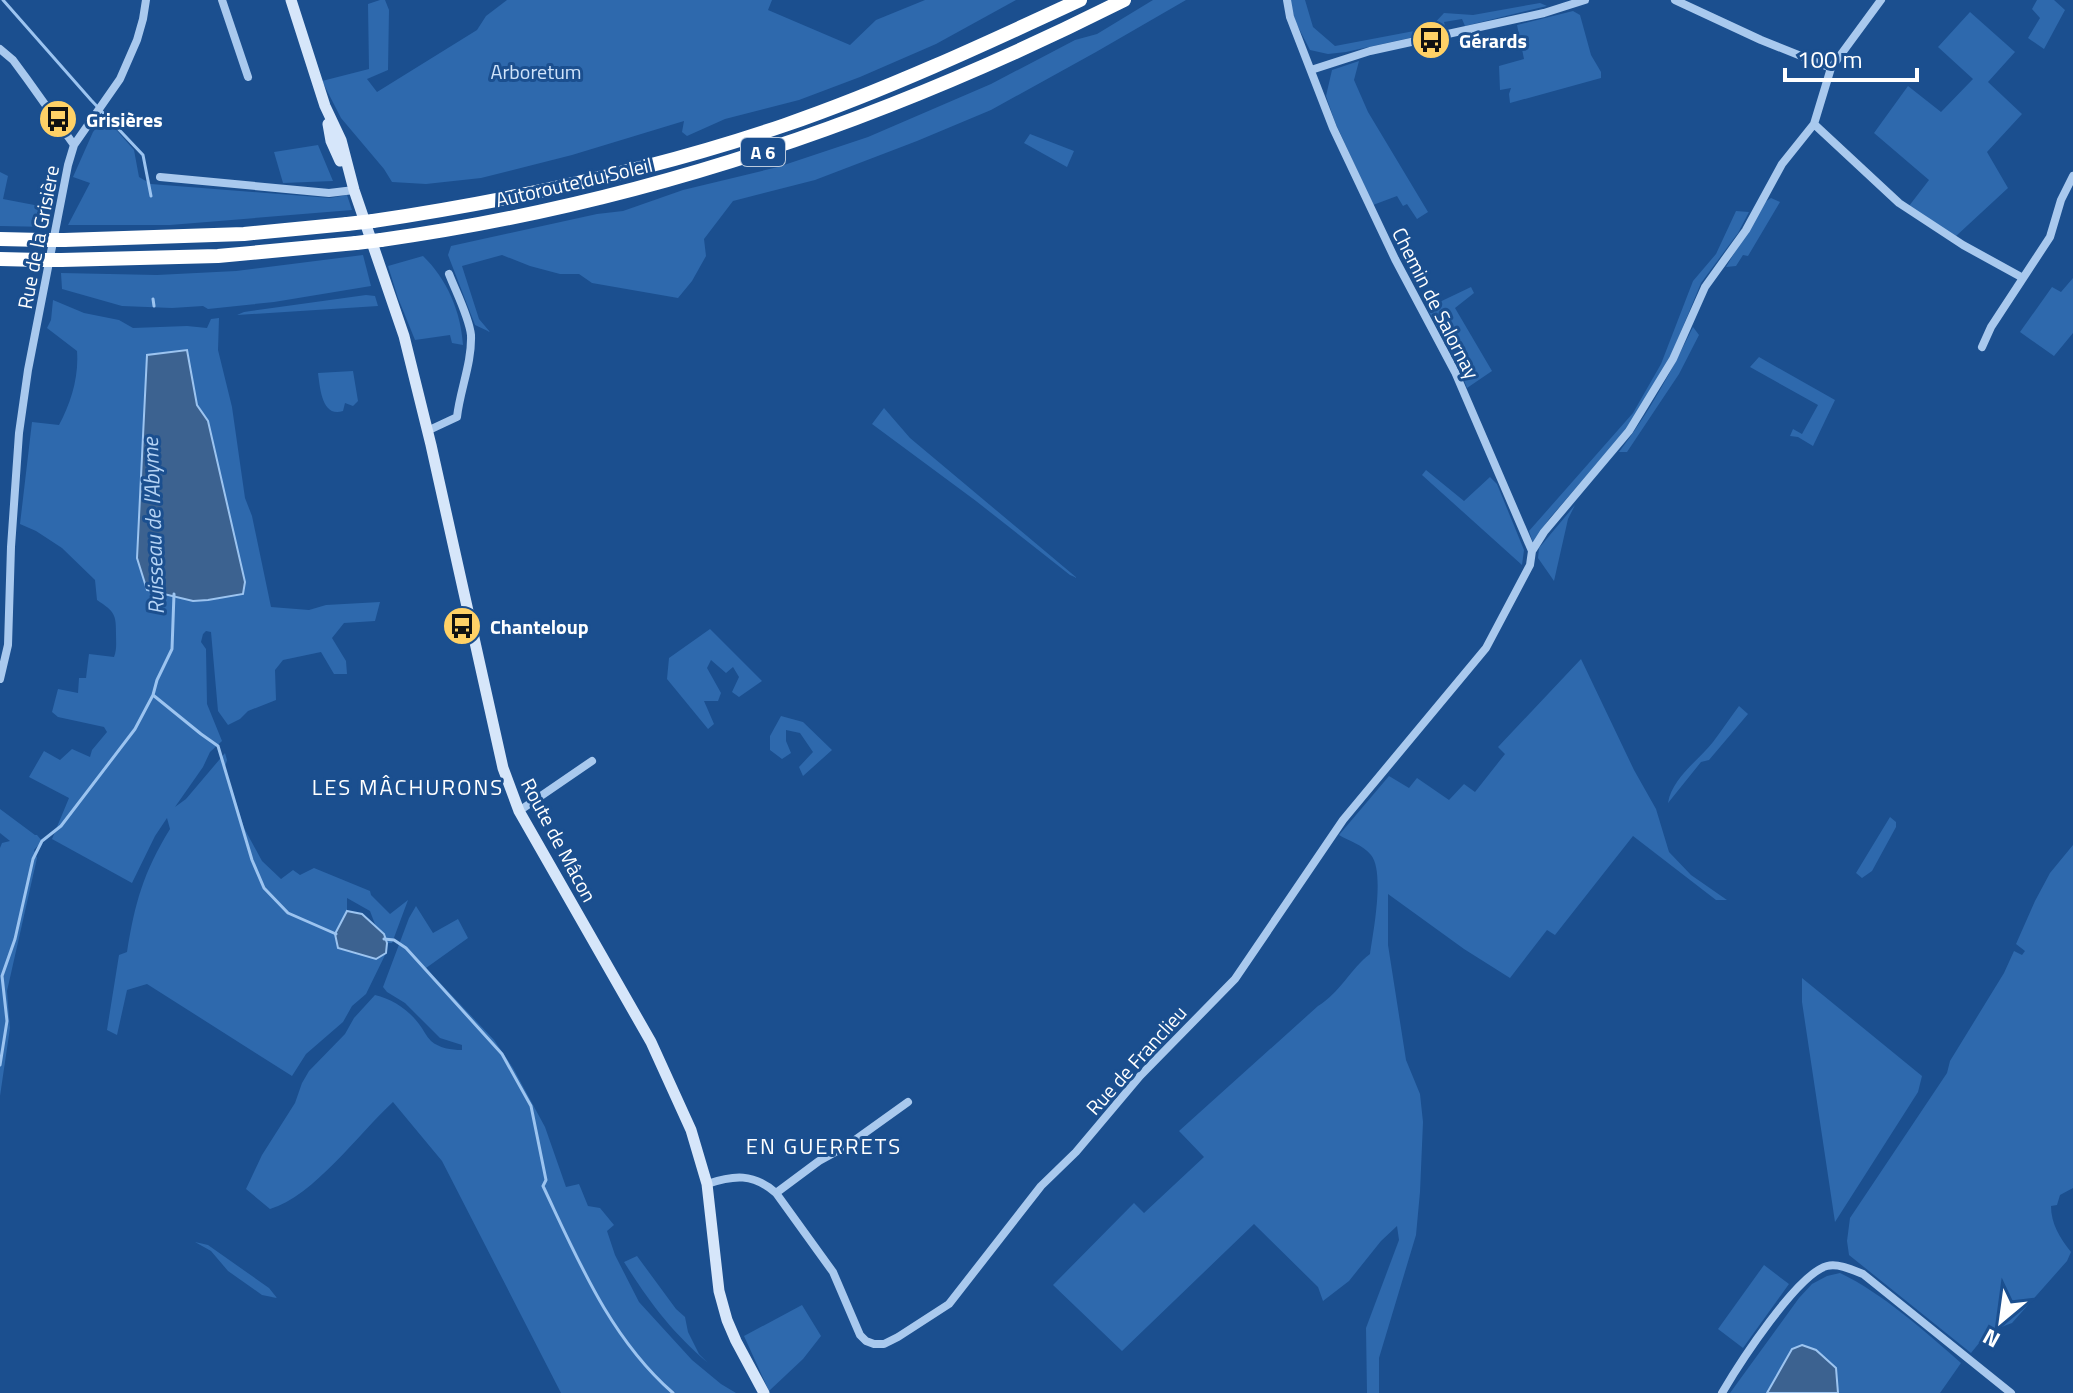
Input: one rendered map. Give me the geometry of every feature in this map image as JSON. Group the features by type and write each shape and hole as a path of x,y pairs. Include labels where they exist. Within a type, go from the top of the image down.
{"highway":[{"name":"Autoroute du Soleil","path":"0,259 218,256 356,243 374,231 454,209 557,189 735,141 901,81 1080,0"},
{"name":"Autoroute du Soleil","path":"0,239 244,234 347,224 374,231 453,230 559,209 739,160 830,129 983,67 1124,0"}],"street":[{"name":"Rue de la Grisière","path":"0,679 8,645 19,433 28,370 68,165 74,145 120,79 137,40 146,0"},
{"path":"222,0 248,77"},
{"name":"Route de Mâcon","path":"291,0 325,106 341,140 354,190 374,231 404,336 503,768 535,842 651,1042 691,1130 707,1184 719,1291 727,1320 764,1393"},
{"name":"Chemin de Salornay","path":"1287,0 1290,17 1333,128 1395,259 1455,372 1532,551"},
{"path":"1311,70 1370,51 1544,13 1585,0"},
{"path":"1675,0 1831,68"},
{"path":"1532,551 1629,431 1673,359 1705,287 1746,230 1782,164 1814,124 1831,68 1881,0"},
{"path":"0,49 20,70 74,145"},
{"path":"1814,124 1899,203 1963,245 2023,278"},
{"path":"1982,347 1991,327 2050,237 2061,200 2073,176"},
{"path":"160,177 329,193 354,190"},
{"path":"427,431 457,417 468,366 471,335 449,274"},
{"name":"Rue de Franclieu","path":"707,1184 748,1177 764,1182 776,1193 833,1272 860,1335 866,1341 884,1344 949,1304 1041,1186 1076,1152 1140,1076 1235,979 1343,820 1486,648 1530,565 1532,551"},
{"path":"519,811 592,761"},
{"path":"776,1193 908,1102"},
{"path":"1722,1393 1792,1294 1808,1277 1828,1265 1863,1274 2011,1393"}],"green space":[{"name":"Arboretum","path":"385,0 389,10 388,70 367,79 377,92 477,30 486,16 507,0 772,0 768,10 850,45 876,20 925,0 1016,0 936,44 860,77 799,100 725,119 687,136 682,132 684,121 572,155 481,178 426,184 392,182 341,118 322,81 369,69 368,4"},
{"path":"1153,0 1186,0 991,110 815,180 733,201 704,239 706,256 678,298 592,283 579,274 560,274 502,255 462,266 479,319 490,332 475,325 448,255 451,246 623,211 683,190 778,167 868,137 991,84 1075,40 1097,34"},
{"path":"1290,0 1305,0 1313,27 1335,46 1430,28 1444,13 1473,15 1540,3 1547,6 1465,26 1462,19 1444,22 1446,30 1328,54 1310,50 1295,21"},
{"path":"2037,0 2054,0 2065,10 2044,49 2028,38 2040,18 2032,9"},
{"path":"1573,11 1580,15 1601,78 1510,103 1511,88 1500,90 1499,66 1524,59 1517,25"},
{"path":"1970,12 2015,52 1988,82 2022,114 1987,152 2008,188 1955,237 1909,206 1929,180 1874,133 1908,86 1941,112 1973,79 1938,47"},
{"path":"1359,61 1354,80 1368,112 1428,212 1417,219 1397,196 1373,205 1335,122 1326,96 1332,70"},
{"path":"105,117 134,150 139,177 151,184 330,198 347,195 352,210 170,225 68,225 90,183 73,177 93,132"},
{"path":"1030,134 1074,151 1067,167 1024,143"},
{"path":"318,145 333,181 283,183 274,152"},
{"path":"0,172 8,176 3,199 50,208 50,227 0,226"},
{"path":"1771,198 1780,202 1748,256 1743,255 1736,266 1726,267 1765,202"},
{"path":"1736,211 1749,212 1738,233 1701,283 1670,358 1625,431 1549,519 1533,543 1529,531 1633,413 1661,364 1693,281 1716,254"},
{"path":"363,255 371,286 274,302 208,309 203,306 122,306 62,289 61,273 157,275 236,271"},
{"path":"423,256 439,275 451,297 463,345 452,343 450,335 415,340 388,266"},
{"path":"2073,278 2073,333 2054,356 2020,332 2052,287 2061,292"},
{"path":"1471,287 1474,293 1455,308 1492,371 1467,388 1427,308"},
{"path":"375,296 378,306 237,315 244,312"},
{"path":"53,300 84,313 119,320 133,328 207,328 211,319 219,318 218,350 232,407 245,498 252,516 271,607 309,610 326,605 380,602 375,621 344,623 332,638 346,661 347,674 334,674 321,652 283,660 275,670 276,700 248,711 228,725 218,711 211,632 203,634 201,642 206,649 207,704 222,741 210,752 175,807 186,799 225,753 225,767 244,828 262,861 281,879 293,870 300,875 314,868 370,891 390,914 408,900 392,943 387,943 370,911 347,898 347,911 336,934 375,959 386,953 366,994 352,1006 343,1022 306,1054 292,1076 147,984 127,990 117,1035 107,1030 119,955 127,952 141,889 170,829 167,818 132,883 52,839 69,798 29,777 44,751 60,760 72,749 90,757 107,732 104,727 58,717 52,712 58,689 78,693 79,678 86,678 89,654 114,657 116,646 115,618 97,600 95,580 62,548 20,524 32,422 59,425 75,380 77,351 47,328"},
{"path":"1693,327 1699,335 1679,374 1627,452 1619,452 1659,391"},
{"path":"1759,357 1835,400 1813,446 1790,436 1793,429 1802,434 1818,405 1750,367"},
{"path":"353,371 358,401 353,406 345,403 343,411 331,410 323,400 318,373"},
{"path":"884,408 910,438 1077,578 872,424"},
{"path":"1426,470 1464,501 1490,477 1497,484 1524,550 1522,565 1422,475"},
{"path":"1575,505 1568,519 1554,581 1538,558 1539,548"},
{"path":"710,629 762,681 739,697 732,692 739,677 733,667 726,673 711,660 707,668 721,693 718,701 704,701 714,724 708,729 667,679 669,658"},
{"path":"1581,659 1656,809 1669,852 1691,875 1727,900 1716,900 1633,836 1555,935 1547,930 1510,978 1388,894 1388,945 1406,1060 1420,1094 1423,1122 1416,1235 1379,1358 1379,1393 1367,1393 1366,1328 1399,1240 1397,1226 1349,1281 1323,1301 1318,1287 1254,1224 1122,1351 1053,1285 1134,1203 1144,1213 1204,1157 1179,1131 1333,994 1370,954 1377,903 1375,863 1364,848 1339,835 1389,776 1409,788 1417,778 1449,800 1464,784 1475,792 1505,754 1498,747"},
{"path":"1739,706 1748,714 1709,760 1701,762 1668,803 1680,778 1713,742"},
{"path":"781,716 803,722 832,750 803,776 799,767 813,752 800,733 786,730 791,753 782,759 770,750 770,736"},
{"path":"0,809 42,841 34,850 37,858 7,991 10,1028 0,1096 0,848 2,843 10,841 0,833"},
{"path":"1890,817 1896,822 1896,827 1872,871 1862,878 1856,873"},
{"path":"2073,845 2073,1188 2060,1195 2057,1205 2051,1206 2057,1230 2071,1252 2067,1261 2012,1323 1988,1332 1971,1353 1849,1255 1850,1218 1947,1073 1950,1061 2004,973 2014,951 2022,955 2025,951 2016,944 2035,901 2050,873"},
{"path":"416,906 433,933 458,919 468,938 426,968 494,1040 513,1068 545,1127 566,1187 579,1184 588,1206 600,1208 614,1225 607,1231 615,1255 639,1302 692,1360 736,1393 561,1393 442,1161 393,1102 319,1178 287,1202 270,1209 246,1189 262,1155 295,1103 309,1071 345,1034 354,1018 375,995 405,1010 434,1043 462,1050 462,1045 440,1038 405,1003 383,987"},
{"path":"1802,978 1922,1076 1918,1092 1835,1222 1802,1002"},
{"path":"195,1242 208,1245 269,1288 277,1298 262,1295 228,1271 211,1251"},
{"path":"637,1256 685,1317 688,1332 699,1354 708,1363 672,1328 652,1304 624,1262"},
{"path":"1764,1265 1789,1284 1743,1348 1718,1329"},
{"path":"1840,1273 1888,1302 1961,1363 1940,1393 1838,1393 1835,1368 1776,1375 1767,1393 1730,1393 1799,1298 1812,1284"},
{"path":"802,1305 821,1336 803,1359 769,1391 744,1336"}],"water":[{"path":"187,350 197,405 208,421 245,582 243,594 193,601 147,590 137,558 147,355"},
{"path":"347,911 362,914 384,934 386,953 376,959 338,948 335,934"},
{"path":"1802,1345 1816,1350 1836,1368 1838,1393 1767,1393 1792,1349"}],"waterway":[{"name":"Ruisseau de l'Abyme","path":"3,0 143,155 151,196"},
{"name":"Ruisseau de l'Abyme","path":"153,299 154,306"},
{"path":"0,1065 7,1021 2,976 15,939 33,859 42,841 61,826 135,729 172,649 174,594"},
{"path":"153,695 218,746 252,860 264,888 288,913 336,934"},
{"path":"384,939 394,940 406,948 502,1054 531,1106 546,1180 543,1186 583,1270 631,1348 673,1393"}],"place":[{"name":"Gérards","path":"1431,40"},
{"name":"Grisières","path":"58,119"},
{"name":"Chanteloup","path":"462,626"}],"district":[{"name":"LES MÂCHURONS","path":"408,787"},
{"name":"EN GUERRETS","path":"824,1146"}]}
